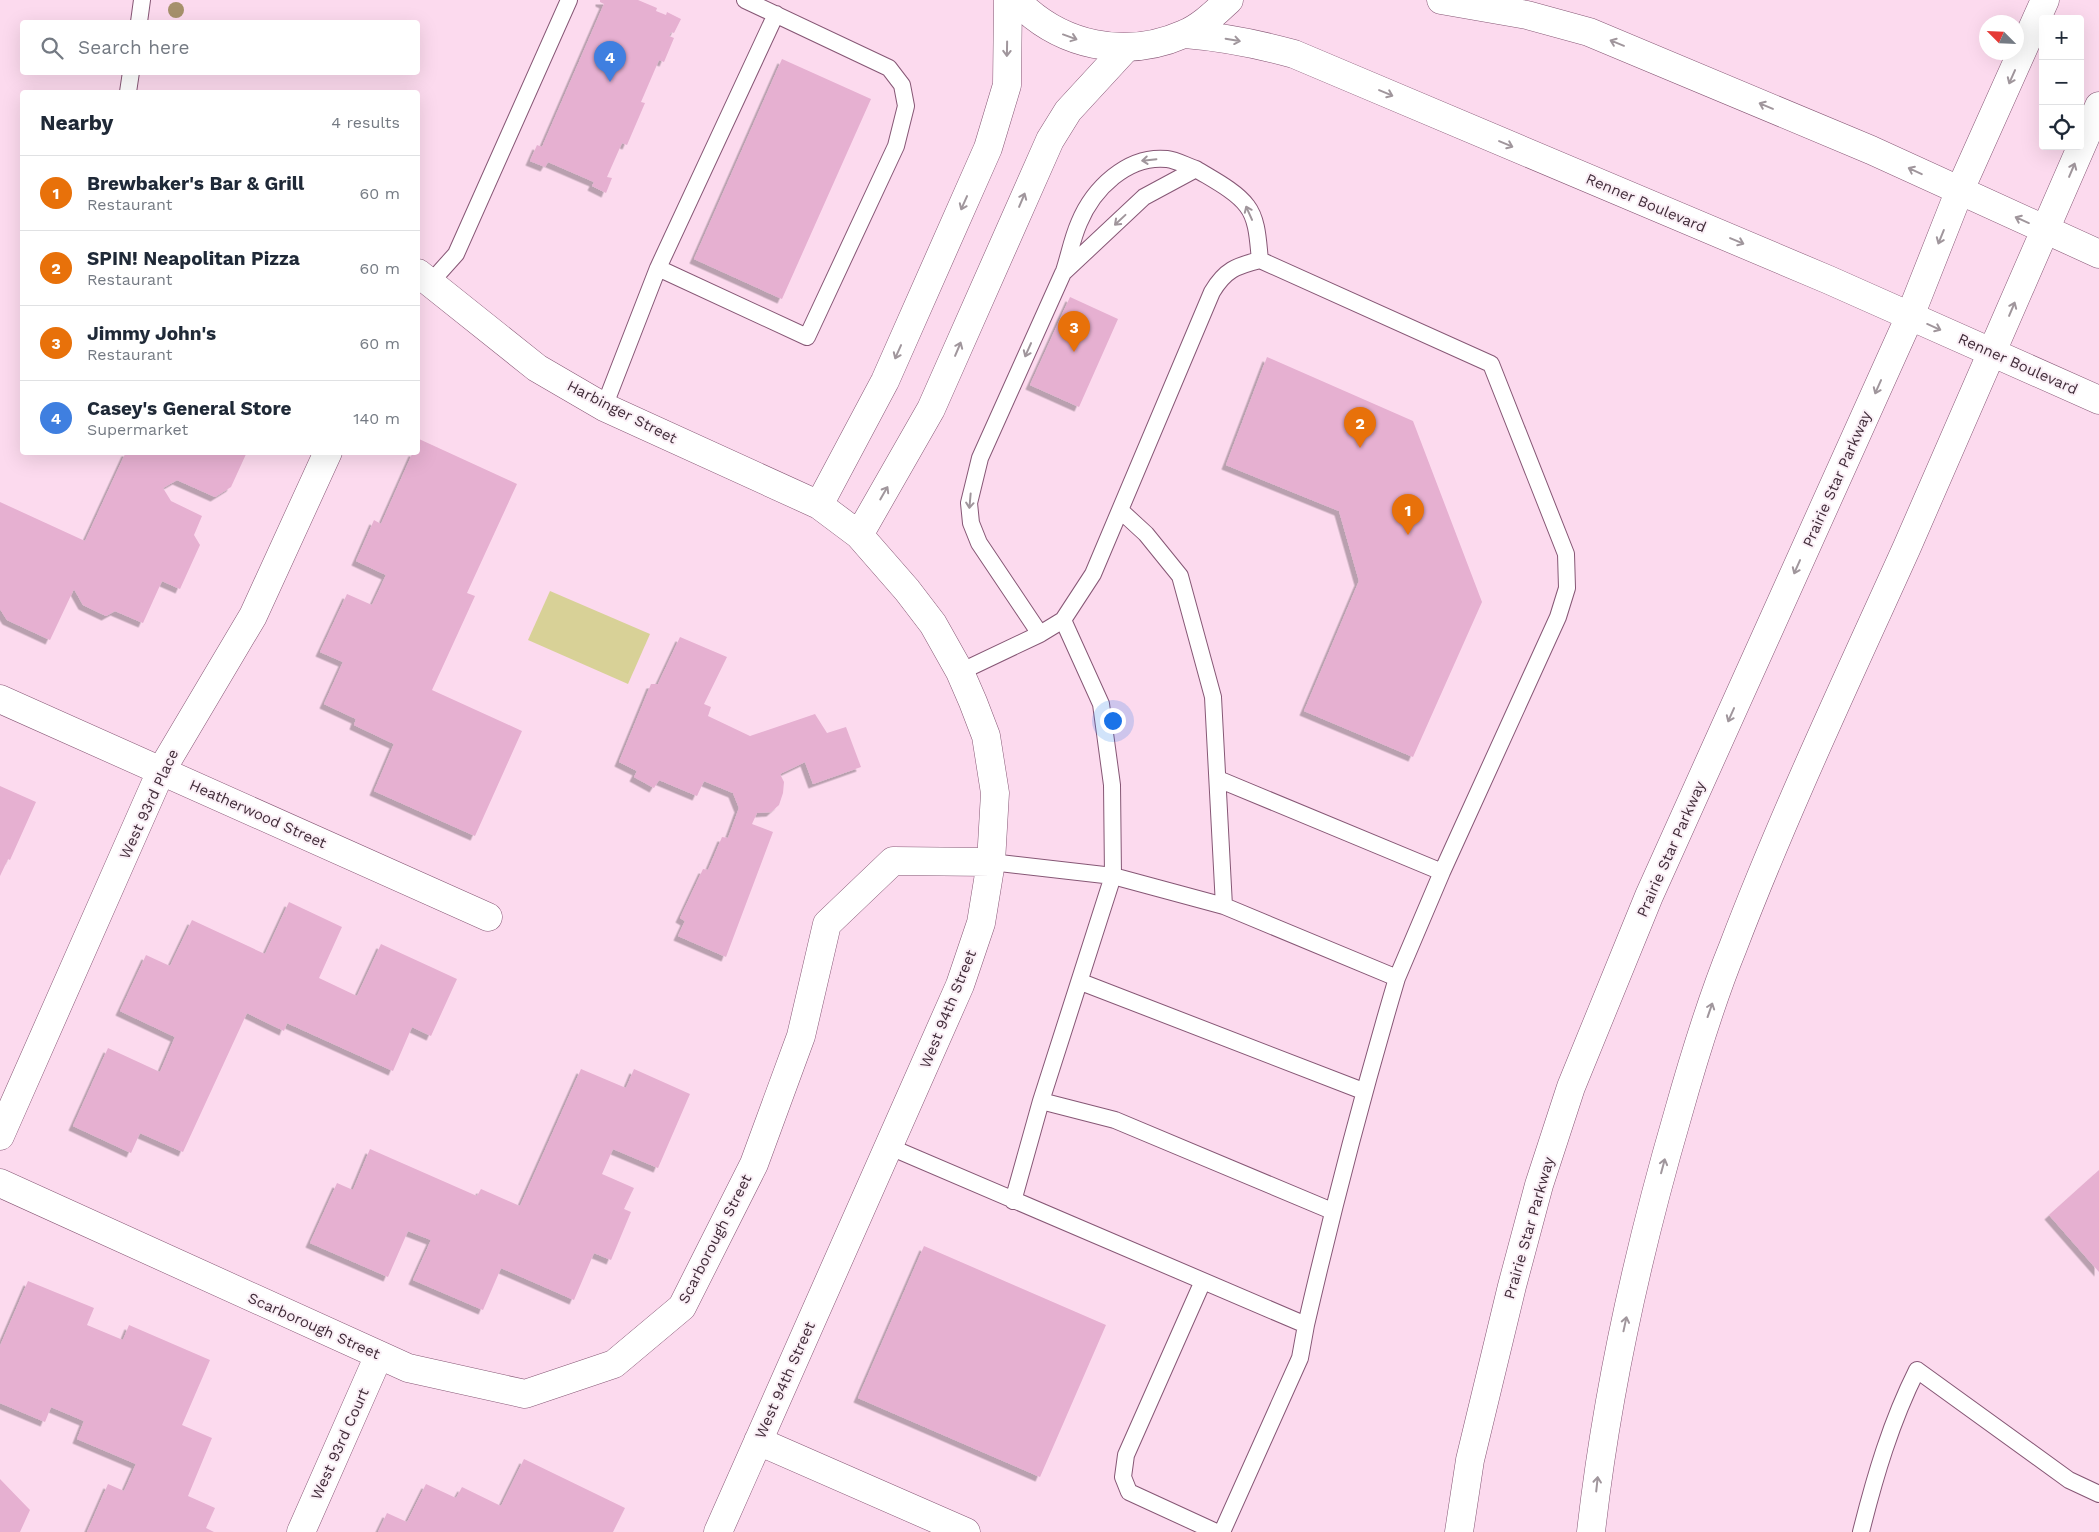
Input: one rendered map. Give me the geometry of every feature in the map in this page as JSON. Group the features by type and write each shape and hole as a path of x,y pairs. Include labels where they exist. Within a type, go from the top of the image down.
{"street":[{"path":"819,505 885,382 988,148 1007,85 1008,0"},
{"path":"1016,0 1040,22 1066,36 1095,46 1126,48 1156,44 1185,34 1210,18 1229,0"},
{"path":"1441,0 1527,15 1589,32 1871,150 1959,192 2099,254"},
{"name":"Prairie Star Parkway","path":"1459,1532 1470,1460 1512,1286 1539,1185 1571,1087 1653,887 1910,316 1959,192 2045,0"},
{"name":"Renner Boulevard","path":"1185,34 1248,42 1294,54 1829,280 2099,400"},
{"path":"859,535 931,409 1035,170 1050,140 1068,111 1126,48"},
{"path":"1591,1532 1600,1452 1640,1256 1665,1159 1701,1036 1732,949 1776,840 1993,354 2099,106"},
{"name":"Harbinger Street","path":"422,285 537,368 604,407 819,505"},
{"name":"West 93rd Place","path":"0,1136 161,771 253,616 327,455"},
{"name":"West 94th Street","path":"718,1532 890,1147 960,985 981,923 991,862 995,794 986,736 960,672 933,624 907,590 859,535 819,505"},
{"name":"Heatherwood Street","path":"0,699 488,917"},
{"name":"Scarborough Street","path":"0,1184 408,1368 525,1394 614,1364 682,1307 754,1164 801,1036 828,924 893,861 991,862"},
{"name":"West 93rd Court","path":"301,1532 379,1356"},
{"path":"758,1441 966,1532"}],"lane":[{"path":"139,20 142,0"},
{"path":"422,285 456,254 569,0"},
{"path":"658,268 807,337 896,146 906,106 902,85 889,68 745,0"},
{"path":"604,407 658,268 776,14"},
{"path":"128,90 131,75"},
{"path":"1040,634 980,543 971,523 969,503 980,458 1063,273 1079,223 1096,193 1120,171 1142,161 1167,159 1196,169 1226,188 1248,206 1256,227 1260,260"},
{"path":"1063,273 1144,197 1196,169"},
{"path":"960,672 1040,634 1063,620 1093,574 1121,512 1212,292 1221,277 1241,265 1260,260 1491,364 1566,554 1567,588 1558,617 1442,872 1397,978 1363,1091 1332,1211 1300,1358 1222,1532"},
{"path":"1121,512 1146,534 1180,576 1213,697 1224,906"},
{"path":"1013,1200 1041,1101 1114,876 1112,785 1101,704 1063,620"},
{"path":"1218,779 1442,872"},
{"path":"991,862 1114,876 1224,906 1397,978"},
{"path":"1081,982 1363,1091"},
{"path":"1041,1101 1115,1120 1332,1211"},
{"path":"890,1147 1306,1325"},
{"path":"1203,1281 1126,1456 1123,1477 1129,1492 1216,1532"},
{"path":"1861,1532 1875,1476 1902,1401 1917,1370 2069,1480 2099,1494"}],"shaded area":[{"path":"550,591 650,634 628,684 528,640"}],"building":[{"path":"600,0 638,0 657,8 656,11 666,15 667,12 681,19 674,33 671,32 669,36 674,38 664,62 659,60 641,102 645,103 627,145 622,143 607,177 612,178 606,193 592,186 594,182 548,162 545,167 530,161 537,145 542,147 604,4"},
{"path":"782,59 871,99 782,299 694,259"},
{"path":"1070,297 1118,319 1079,407 1030,385"},
{"path":"1267,357 1413,421 1482,602 1413,757 1304,711 1359,581 1339,511 1226,465"},
{"path":"420,439 517,484 467,593 475,596 432,690 522,731 475,836 374,791 394,744 354,725 356,719 324,704 343,662 320,652 347,594 372,605 386,575 356,561 374,520 381,524 412,455 420,455"},
{"path":"125,455 246,455 231,487 215,497 177,480 163,488 171,501 202,516 194,535 200,545 180,589 162,581 143,623 115,611 106,616 83,605 74,589 50,640 7,620 0,609 0,502 85,541"},
{"path":"680,637 727,657 704,704 711,707 708,716 750,736 815,714 827,733 846,727 861,767 813,784 805,762 780,774 784,782 779,805 771,812 757,813 752,824 773,832 726,957 678,936 685,921 680,918 703,869 708,870 722,837 728,838 739,808 733,793 704,781 697,796 659,780 654,788 634,777 637,771 619,762 651,684 658,684"},
{"path":"0,786 36,802 10,860 8,859 0,876"},
{"path":"289,902 342,927 319,978 357,996 381,944 457,979 431,1036 412,1027 393,1071 287,1023 284,1031 247,1013 183,1152 140,1133 131,1153 73,1126 108,1048 160,1072 175,1037 120,1011 146,955 170,966 192,920 265,954"},
{"path":"581,1069 626,1088 634,1069 690,1094 658,1168 613,1149 602,1174 634,1188 624,1209 631,1212 611,1260 594,1253 574,1300 501,1268 483,1310 413,1280 431,1240 408,1231 388,1277 310,1243 337,1183 353,1190 370,1149 477,1196 481,1189 520,1206"},
{"path":"2099,1170 2099,1272 2049,1215"},
{"path":"924,1246 1106,1325 1040,1477 858,1398"},
{"path":"28,1281 94,1308 87,1325 123,1340 129,1325 210,1360 182,1425 212,1438 188,1496 215,1508 206,1528 214,1532 87,1532 108,1484 124,1491 136,1464 77,1439 84,1421 51,1407 45,1422 0,1403 0,1346"},
{"path":"524,1459 625,1508 613,1532 378,1532 387,1513 407,1522 426,1484 456,1498 462,1487 501,1506"},
{"path":"0,1479 30,1510 20,1532 0,1532"}],"place":[{"name":"Casey's General Store","path":"610,82"},
{"name":"Jimmy John's","path":"1074,352"},
{"name":"SPIN! Neapolitan Pizza","path":"1360,448"},
{"name":"Brewbaker's Bar & Grill","path":"1408,535"}]}
